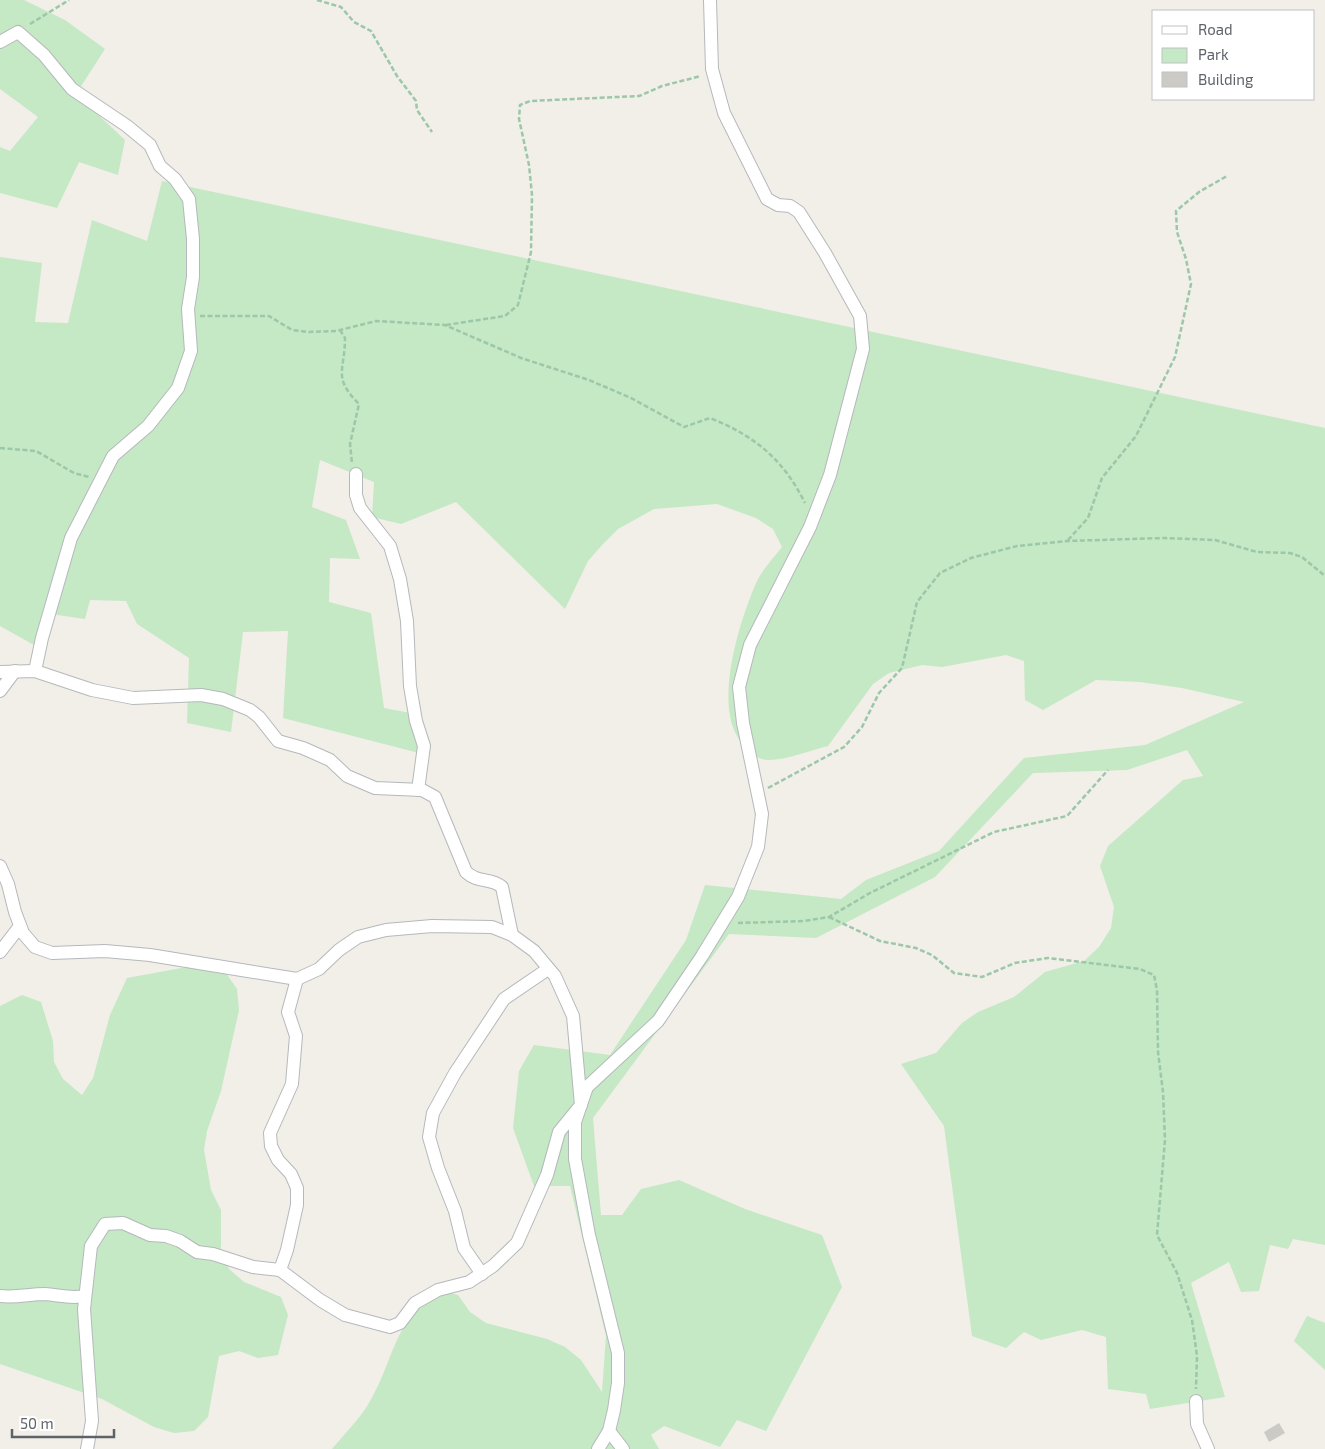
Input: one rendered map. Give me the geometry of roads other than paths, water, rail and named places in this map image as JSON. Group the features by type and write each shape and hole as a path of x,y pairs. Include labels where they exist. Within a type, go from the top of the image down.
{"street":[{"path":"598,1449 609,1431 618,1383 618,1353 589,1235 576,1159 576,1122 587,1087 658,1021 738,897 758,847 762,814 743,723 739,687 750,645 813,520 830,476 863,348 860,316 825,253 799,212 790,206 778,205 768,200 724,113 712,69 710,0"},
{"path":"0,42 18,32 44,55 72,89 127,126 150,145 160,166 175,179 189,199 193,238 193,277 188,309 191,350 178,388 148,426 113,456 70,538 42,638 35,671"},
{"path":"356,474 356,495 360,508 390,546 400,579 407,621 410,686 416,721 424,746 418,790"},
{"path":"0,691 16,671"},
{"path":"0,672 35,671 92,690 133,698 201,695 223,699 250,710 258,716 278,741 303,748 330,760 347,776 375,788 418,790 435,797 466,872 475,880 496,882 502,887 512,935"},
{"path":"0,866 8,884 23,933 35,946 52,953 105,951 150,955 297,979 319,969 339,950 358,937 386,930 432,926 492,927 512,935 534,951 555,976 573,1016 581,1105 559,1132 547,1175 517,1243 493,1266 469,1282 438,1290 415,1303 400,1323 390,1327 345,1315 320,1300 280,1270 253,1267 213,1254 197,1252 180,1240 150,1234 123,1223 105,1224 92,1246 85,1296 84,1310 92,1421 87,1449"},
{"path":"0,952 20,926"},
{"path":"482,1274 464,1248 455,1211 428,1137 433,1113 455,1073 504,999 548,969"},
{"path":"280,1270 297,1205 297,1188 291,1174 278,1160 271,1146 270,1133 292,1084 296,1036 288,1012 297,979"},
{"path":"0,1296 19,1298 43,1294 76,1298 85,1296"},
{"path":"1196,1402 1197,1424 1208,1449"},
{"path":"609,1431 623,1449"}]}
